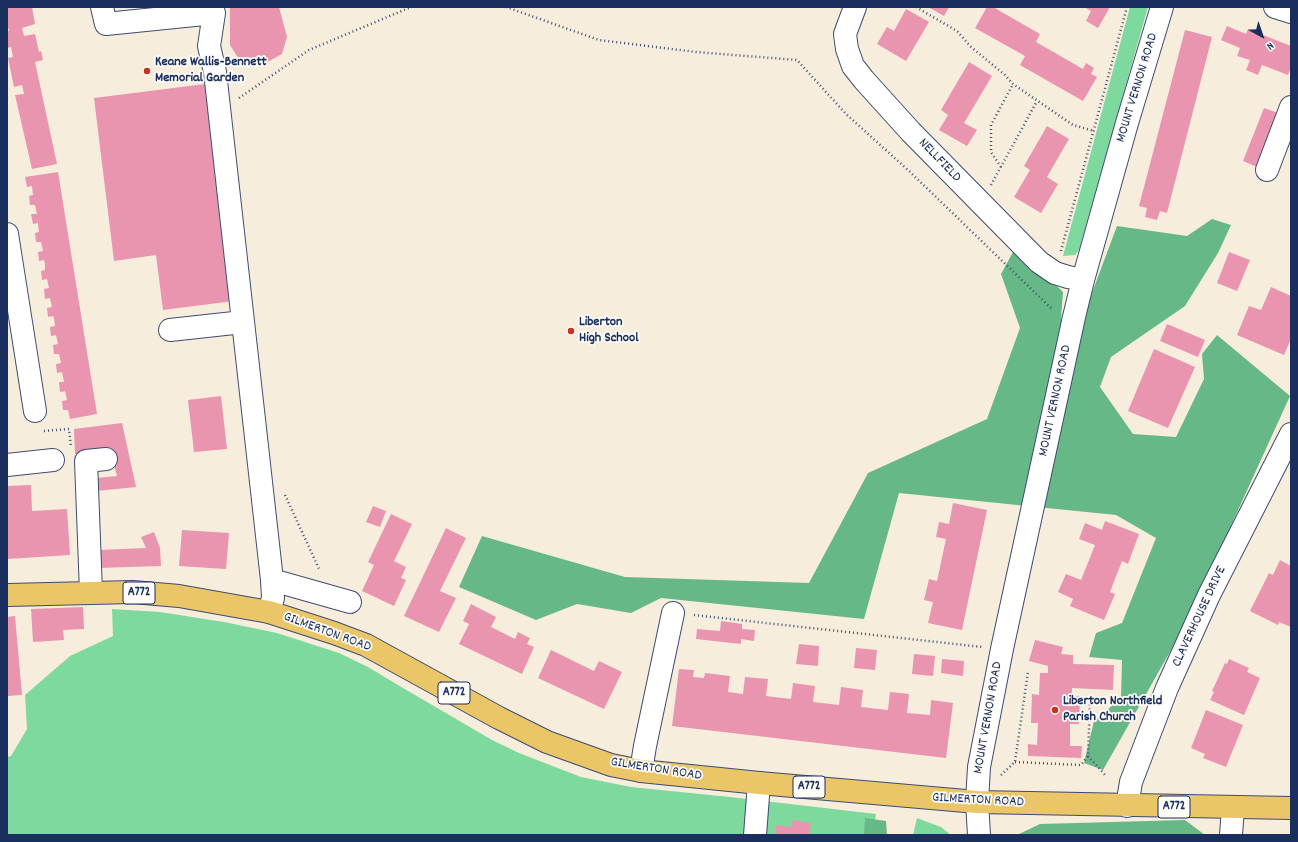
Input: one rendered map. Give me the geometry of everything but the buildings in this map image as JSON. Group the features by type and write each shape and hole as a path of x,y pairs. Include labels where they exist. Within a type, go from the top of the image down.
{"main road":[{"name":"GILMERTON ROAD","path":"7,595 133,592 179,596 269,612 366,645 499,718 547,742 611,764 641,771 977,802 1291,808"}],"street":[{"path":"102,7 106,24 214,13 209,46 215,72 220,112 272,580 273,598 269,612"},
{"name":"NELLFIELD","path":"855,7 845,34 847,49 853,66 864,80 911,132 1039,262 1055,273 1083,280"},
{"name":"MOUNT VERNON ROAD","path":"978,835 978,767 1074,317 1127,123 1162,7"},
{"path":"1275,7 1291,12"},
{"path":"1267,170 1291,107"},
{"path":"7,234 16,347 35,411"},
{"path":"170,330 243,322"},
{"name":"CLAVERHOUSE DRIVE","path":"1127,806 1131,782 1167,688 1209,595 1291,434"},
{"path":"90,592 86,461 106,459"},
{"path":"7,465 54,460"},
{"path":"272,580 341,600"},
{"path":"641,771 673,613"},
{"path":"755,835 759,783"},
{"path":"1231,835 1233,808"}],"path":[{"path":"220,112 308,50 410,7"},
{"path":"506,7 599,40 696,52 797,60 846,114 909,171 1054,311 1074,317"},
{"path":"916,7 957,30 971,46 1005,75 1012,84 1073,125 1094,131"},
{"path":"1055,273 1127,7"},
{"path":"1001,167 991,152 991,125 1012,84"},
{"path":"981,204 1037,101"},
{"path":"69,429 71,446"},
{"path":"260,476 276,476 341,600"},
{"path":"673,613 1002,649"},
{"path":"1000,776 1015,762 1028,672"},
{"path":"1015,762 1081,765 1088,756 1090,702"},
{"path":"1088,756 1106,776"}],"green space":[{"path":"1130,7 1148,7 1079,250 1075,255 1063,256"},
{"path":"1212,219 1231,225 1218,253 1185,306 1111,357 1100,387 1133,434 1176,437 1204,379 1202,354 1217,335 1290,396 1188,620 1103,770 1084,763 1094,721 1121,698 1122,660 1089,657 1096,633 1122,623 1156,538 1116,515 899,493 864,619 661,598 631,613 577,604 536,620 459,587 482,536 625,577 809,583 868,473 987,419 1020,328 1001,274 1013,252 1048,277 1063,292 1061,319 1081,322 1117,226 1187,236"},
{"path":"112,609 160,612 224,622 277,633 339,653 368,667 492,740 519,753 581,777 631,787 876,814 873,835 7,835 7,757 11,756 27,729 25,695 70,656 113,636"},
{"path":"865,818 886,821 887,835 864,835"},
{"path":"917,818 941,827 951,835 913,835"},
{"path":"1185,820 1205,835 1017,835 1040,824"}],"place":[{"name":"Keane Wallis-Bennett Memorial Garden","path":"147,71"},
{"name":"Liberton High School","path":"571,331"},
{"name":"Liberton Northfield Parish Church","path":"1055,710"}]}
